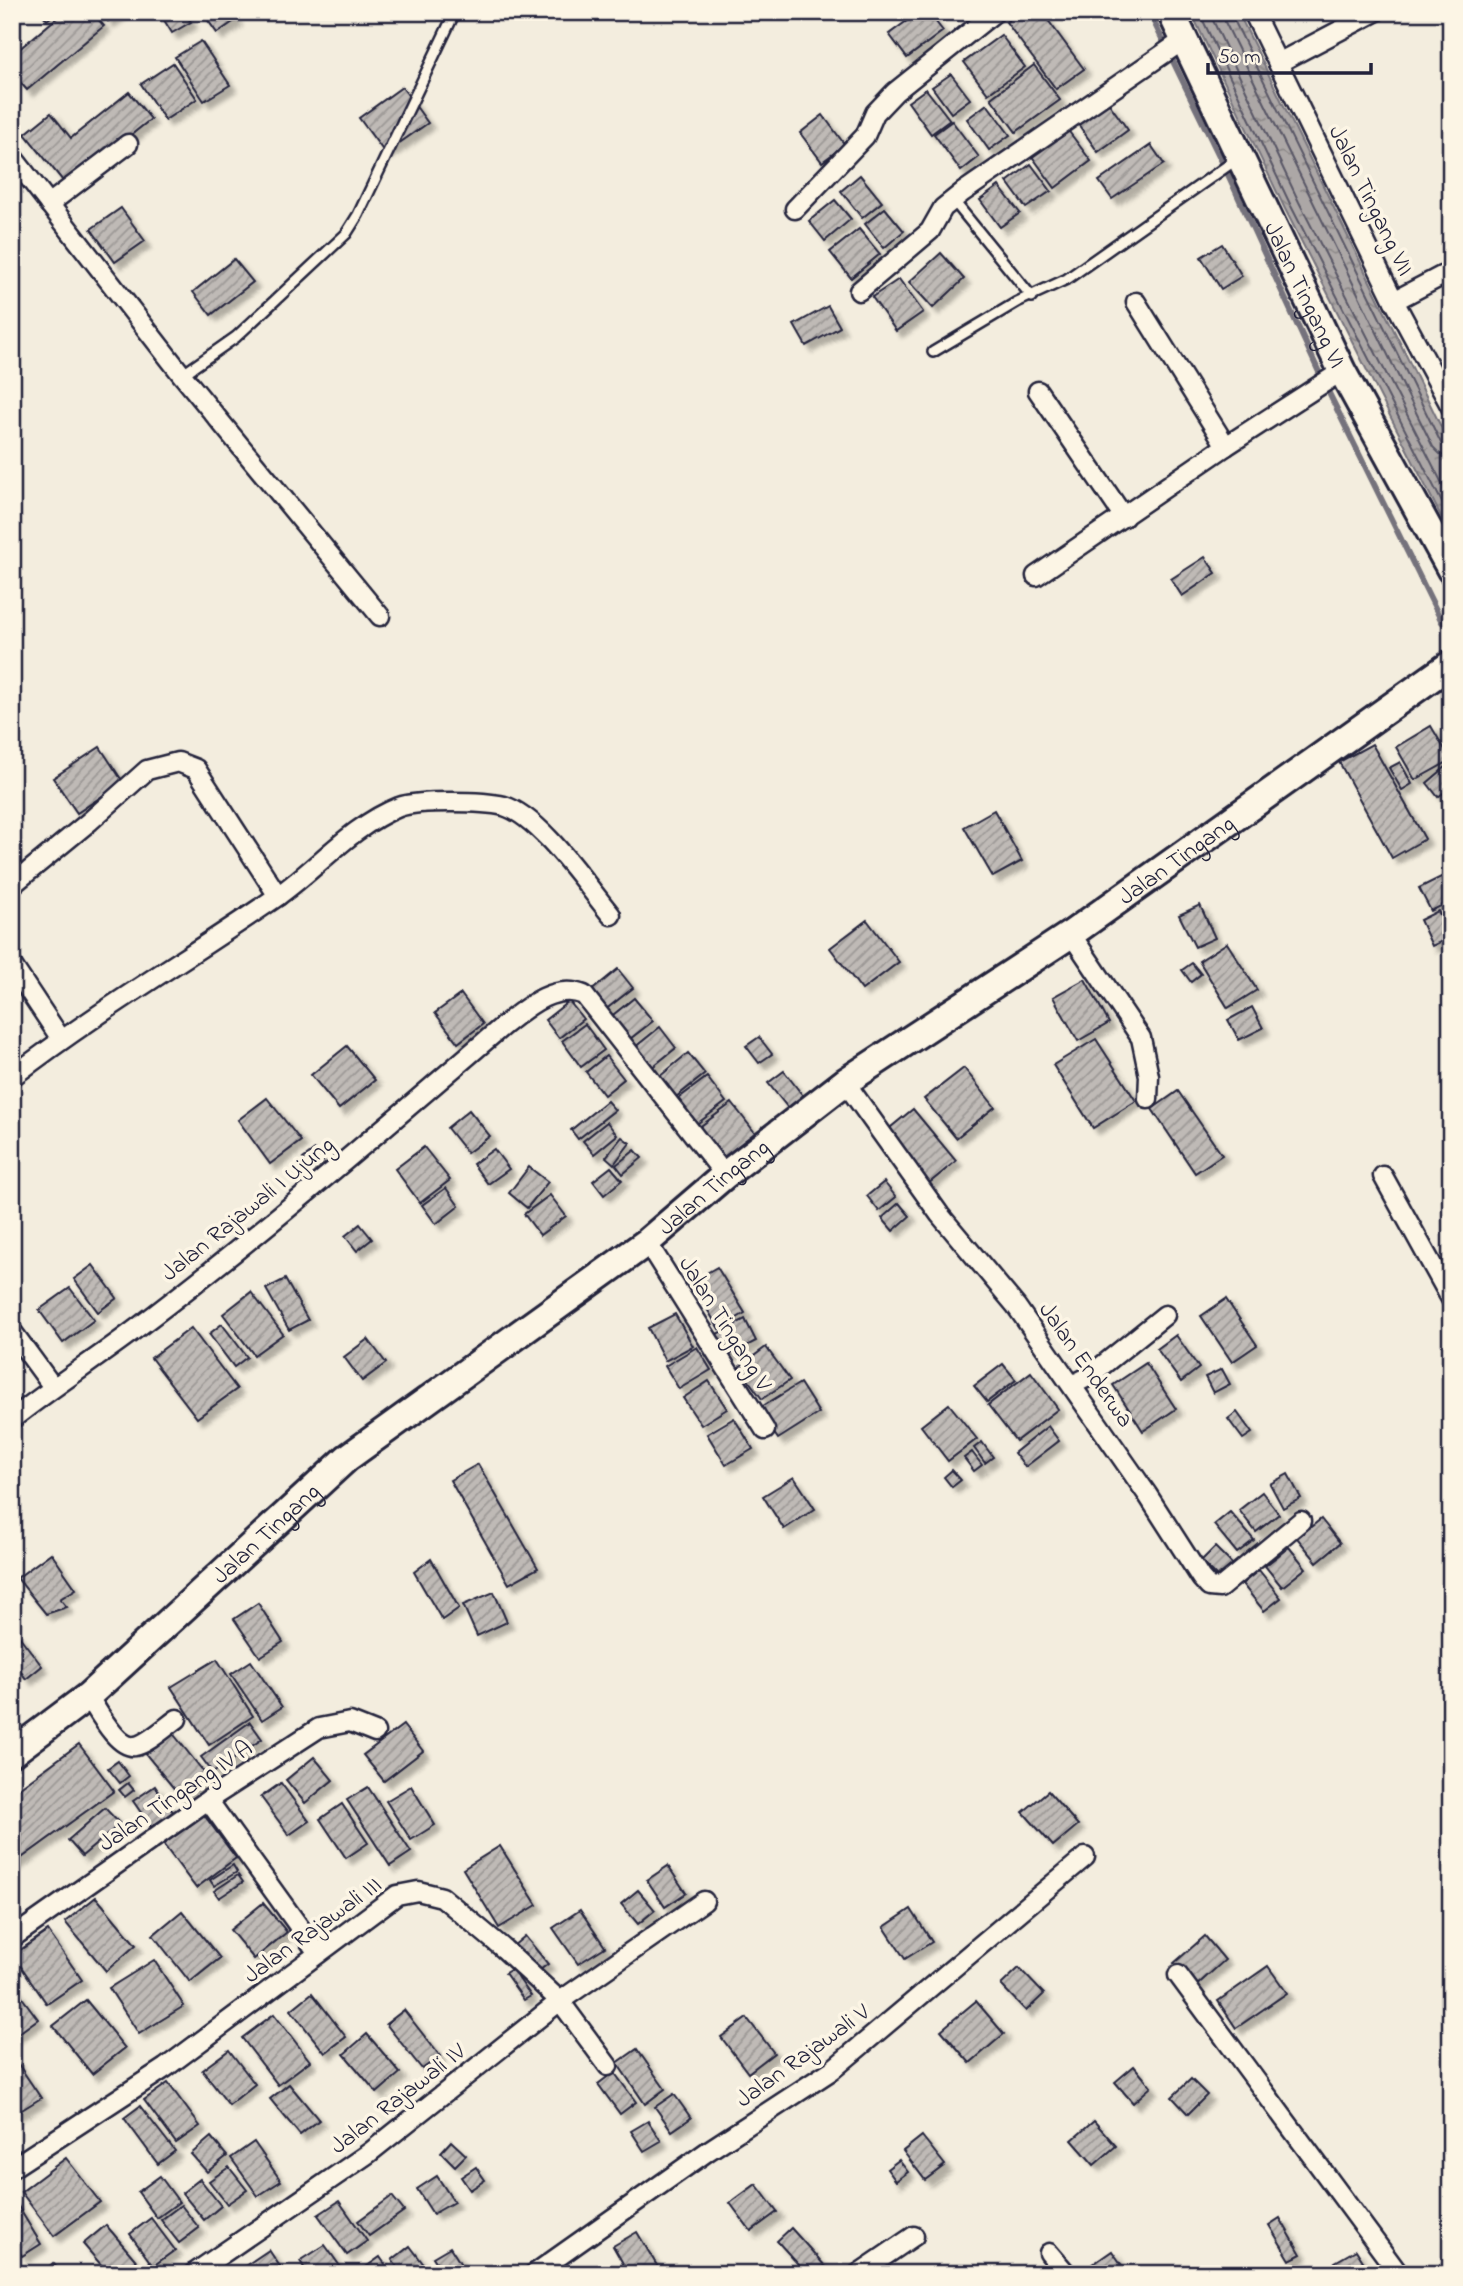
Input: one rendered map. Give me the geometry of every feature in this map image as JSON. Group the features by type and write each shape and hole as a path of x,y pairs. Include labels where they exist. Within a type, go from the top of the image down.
{"main road":[{"name":"Jalan Tingang VI","path":"1171,12 1342,371 1451,570"},
{"name":"Jalan Tingang","path":"12,1753 88,1696 347,1458 647,1242 724,1175 845,1082 1071,934 1451,664"}],"street":[{"path":"794,209 865,136 874,113 895,92 995,12"},
{"name":"Jalan Tingang VII","path":"1253,12 1394,301 1451,407"},
{"path":"1278,63 1375,12"},
{"path":"859,291 930,232 943,208 953,200 1185,39"},
{"path":"49,204 128,144"},
{"path":"12,156 182,375 380,616"},
{"path":"1394,301 1451,271"},
{"path":"1136,302 1226,446"},
{"path":"1036,576 1226,446 1342,371"},
{"path":"1038,391 1124,517"},
{"path":"12,884 90,821 147,770 178,762 196,769 278,896"},
{"path":"12,1077 61,1039 278,896 373,820 401,807 430,802 504,806 524,816 540,829 611,915"},
{"path":"1071,934 1141,1038 1149,1076 1148,1100"},
{"path":"12,965 61,1039"},
{"name":"Jalan Rajawali I Ujung","path":"12,1419 143,1324 287,1210 504,1024 532,1003 558,993 571,990 584,995 724,1175"},
{"name":"Jalan Enderwa","path":"845,1082 940,1215 1016,1306 1209,1587 1220,1588 1301,1521"},
{"path":"1383,1176 1451,1299"},
{"name":"Jalan Tingang V","path":"647,1242 765,1430"},
{"path":"1072,1385 1088,1377 1165,1315"},
{"path":"12,1331 53,1387"},
{"path":"88,1696 115,1736 125,1744 135,1746 177,1719"},
{"name":"Jalan Tingang IV A","path":"12,1938 208,1800 319,1728 350,1722 376,1732"},
{"path":"208,1800 318,1953"},
{"name":"Jalan Rajawali V","path":"534,2274 708,2151 832,2070 1085,1857"},
{"name":"Jalan Rajawali III","path":"12,2168 165,2068 397,1895 418,1891 442,1897 560,2001"},
{"path":"608,2066 560,2001 704,1900"},
{"path":"1178,1975 1399,2274"},
{"name":"Jalan Rajawali IV","path":"193,2274 369,2153 560,2001"},
{"path":"858,2274 914,2236"},
{"path":"1049,2253 1066,2274"}],"lane":[{"path":"182,375 236,337 346,234 358,215 455,12"},
{"path":"933,352 1017,302 1067,279 1241,156"},
{"path":"953,200 1032,297"}],"water":[{"path":"1191,12 1238,12 1451,447 1451,536 1285,209"}],"building":[{"path":"41,12 57,12 47,20"},
{"path":"64,12 92,12 104,26 27,90 12,73 12,55"},
{"path":"102,12 121,12 108,21"},
{"path":"159,12 184,12 191,22 172,33"},
{"path":"202,12 231,12 236,20 217,33"},
{"path":"919,12 928,12 943,31 907,58 889,34"},
{"path":"1020,12 1042,12 1084,69 1056,89 1006,22"},
{"path":"1001,35 1025,67 988,94 964,62"},
{"path":"201,41 230,85 204,101 175,57"},
{"path":"173,63 197,99 165,120 141,84"},
{"path":"1034,65 1060,100 1016,132 991,98"},
{"path":"951,74 970,99 951,113 932,87"},
{"path":"402,87 428,123 385,153 359,118"},
{"path":"926,89 950,120 931,134 908,102"},
{"path":"129,92 151,119 67,186 25,134 51,113 71,138"},
{"path":"1108,102 1128,130 1098,152 1078,124"},
{"path":"987,104 1010,135 989,150 967,119"},
{"path":"823,115 845,145 822,162 800,133"},
{"path":"952,121 979,157 961,171 934,134"},
{"path":"1067,129 1091,161 1055,188 1031,155"},
{"path":"1151,145 1164,164 1112,199 1099,181"},
{"path":"1031,164 1051,191 1026,208 1007,182"},
{"path":"860,175 882,202 862,218 841,191"},
{"path":"999,186 1020,213 1000,227 980,200"},
{"path":"835,200 851,219 825,241 809,221"},
{"path":"121,208 145,241 115,262 91,229"},
{"path":"885,208 904,231 884,248 865,224"},
{"path":"859,229 880,254 851,278 830,252"},
{"path":"1222,244 1242,276 1221,289 1201,257"},
{"path":"941,253 964,279 933,308 909,282"},
{"path":"234,259 253,282 211,315 193,292"},
{"path":"899,279 923,312 896,331 872,297"},
{"path":"828,306 840,327 806,346 794,325"},
{"path":"1205,557 1216,573 1182,596 1171,579"},
{"path":"1431,726 1451,760 1415,780 1396,747"},
{"path":"1372,744 1425,839 1392,858 1339,762"},
{"path":"100,747 123,782 77,813 53,778"},
{"path":"1400,762 1412,784 1402,790 1389,768"},
{"path":"1447,766 1451,771 1451,787 1438,797 1427,783"},
{"path":"994,810 1022,861 993,877 964,827"},
{"path":"1451,872 1451,901 1431,911 1419,888"},
{"path":"1200,905 1215,938 1195,947 1179,915"},
{"path":"1438,911 1451,937 1432,946 1420,920"},
{"path":"867,920 899,962 862,990 830,948"},
{"path":"1227,943 1257,990 1228,1008 1199,961"},
{"path":"1192,963 1201,974 1191,982 1182,970"},
{"path":"618,969 633,988 605,1010 590,992"},
{"path":"1085,979 1109,1023 1078,1041 1053,997"},
{"path":"461,994 483,1024 458,1043 435,1013"},
{"path":"634,998 653,1021 626,1042 608,1019"},
{"path":"569,1001 583,1019 559,1038 545,1020"},
{"path":"1252,1007 1263,1028 1239,1040 1228,1020"},
{"path":"585,1024 604,1050 581,1067 562,1041"},
{"path":"660,1027 676,1048 651,1068 634,1048"},
{"path":"759,1037 772,1054 759,1063 746,1046"},
{"path":"1096,1039 1136,1101 1093,1128 1053,1065"},
{"path":"347,1046 375,1080 339,1109 311,1075"},
{"path":"688,1053 705,1074 676,1097 659,1077"},
{"path":"606,1056 624,1079 604,1095 586,1072"},
{"path":"964,1068 995,1107 956,1138 924,1099"},
{"path":"784,1071 807,1101 792,1113 768,1083"},
{"path":"707,1077 726,1102 694,1126 675,1101"},
{"path":"1178,1091 1222,1155 1195,1173 1152,1109"},
{"path":"267,1098 301,1141 270,1164 238,1120"},
{"path":"607,1101 615,1110 578,1139 571,1130"},
{"path":"732,1103 756,1134 718,1163 694,1131"},
{"path":"913,1109 956,1161 928,1184 885,1132"},
{"path":"469,1110 490,1136 467,1153 447,1128"},
{"path":"607,1122 617,1135 594,1154 583,1141"},
{"path":"622,1137 630,1143 614,1164 606,1157"},
{"path":"424,1147 450,1180 420,1203 395,1169"},
{"path":"494,1149 509,1169 488,1184 473,1164"},
{"path":"315,1150 323,1161 311,1170 303,1159"},
{"path":"635,1150 642,1158 623,1174 616,1165"},
{"path":"529,1167 548,1182 527,1208 509,1193"},
{"path":"611,1167 622,1180 604,1195 593,1181"},
{"path":"884,1182 896,1197 879,1211 867,1196"},
{"path":"446,1188 459,1206 436,1224 422,1205"},
{"path":"550,1195 566,1216 540,1235 524,1214"},
{"path":"899,1203 910,1216 893,1231 882,1218"},
{"path":"360,1224 372,1239 357,1251 345,1236"},
{"path":"93,1265 117,1298 98,1312 74,1279"},
{"path":"717,1267 745,1313 719,1329 691,1282"},
{"path":"285,1279 308,1320 289,1330 266,1289"},
{"path":"70,1288 94,1320 63,1343 39,1310"},
{"path":"251,1292 283,1334 254,1355 223,1314"},
{"path":"1226,1299 1257,1345 1232,1362 1201,1316"},
{"path":"675,1314 693,1346 665,1361 648,1328"},
{"path":"745,1319 756,1341 727,1356 715,1335"},
{"path":"222,1324 247,1357 234,1367 209,1334"},
{"path":"191,1328 237,1389 197,1418 151,1358"},
{"path":"1176,1335 1199,1368 1181,1382 1157,1349"},
{"path":"368,1339 386,1363 362,1381 344,1357"},
{"path":"697,1347 711,1370 679,1389 665,1366"},
{"path":"766,1347 790,1380 762,1399 739,1367"},
{"path":"1146,1363 1176,1409 1143,1431 1113,1385"},
{"path":"1003,1364 1016,1380 987,1402 974,1386"},
{"path":"1222,1369 1230,1384 1213,1393 1205,1377"},
{"path":"1031,1372 1058,1409 1016,1441 988,1405"},
{"path":"709,1381 727,1409 701,1425 683,1398"},
{"path":"800,1383 819,1413 778,1439 758,1409"},
{"path":"949,1404 977,1439 948,1461 921,1426"},
{"path":"1237,1412 1252,1433 1243,1439 1228,1419"},
{"path":"734,1418 753,1449 726,1465 707,1434"},
{"path":"1048,1426 1059,1441 1025,1467 1014,1453"},
{"path":"982,1442 993,1457 985,1463 974,1448"},
{"path":"972,1452 982,1465 974,1471 964,1458"},
{"path":"478,1464 538,1568 509,1584 450,1480"},
{"path":"952,1470 961,1480 952,1487 944,1477"},
{"path":"1288,1474 1301,1498 1283,1508 1270,1484"},
{"path":"794,1477 815,1509 784,1529 763,1496"},
{"path":"1262,1492 1279,1514 1256,1532 1239,1510"},
{"path":"1230,1512 1254,1540 1237,1553 1214,1525"},
{"path":"1321,1519 1340,1543 1317,1562 1297,1538"},
{"path":"1215,1547 1235,1567 1221,1581 1201,1561"},
{"path":"1289,1547 1306,1568 1282,1587 1265,1566"},
{"path":"51,1553 76,1589 60,1599 67,1607 46,1614 17,1578"},
{"path":"431,1559 459,1608 442,1620 414,1572"},
{"path":"1259,1570 1281,1598 1264,1611 1242,1584"},
{"path":"494,1592 507,1622 477,1636 463,1605"},
{"path":"258,1603 283,1642 260,1657 234,1619"},
{"path":"16,1632 42,1666 26,1679 19,1669 12,1674 12,1634"},
{"path":"217,1659 253,1716 209,1745 171,1687"},
{"path":"251,1661 282,1707 262,1720 231,1674"},
{"path":"250,1722 262,1739 213,1773 201,1757"},
{"path":"403,1725 423,1751 384,1781 363,1755"},
{"path":"171,1731 207,1776 181,1797 144,1752"},
{"path":"79,1744 114,1791 12,1865 12,1793"},
{"path":"314,1757 333,1780 305,1803 286,1780"},
{"path":"118,1761 129,1776 120,1783 108,1768"},
{"path":"128,1783 134,1790 125,1797 119,1790"},
{"path":"281,1783 309,1821 289,1835 261,1797"},
{"path":"155,1786 173,1812 151,1827 133,1801"},
{"path":"411,1786 435,1825 411,1840 386,1801"},
{"path":"368,1787 411,1852 390,1866 347,1800"},
{"path":"1048,1791 1078,1825 1053,1846 1023,1812"},
{"path":"342,1804 368,1843 346,1858 320,1819"},
{"path":"105,1808 120,1824 82,1856 68,1840"},
{"path":"204,1815 236,1858 196,1888 163,1844"},
{"path":"500,1846 537,1905 499,1928 463,1869"},
{"path":"233,1865 237,1872 214,1886 210,1880"},
{"path":"668,1866 686,1893 665,1907 647,1880"},
{"path":"238,1875 243,1882 219,1898 214,1891"},
{"path":"638,1890 655,1910 638,1924 621,1904"},
{"path":"96,1897 136,1945 106,1971 65,1922"},
{"path":"263,1903 287,1932 254,1959 230,1930"},
{"path":"911,1909 932,1942 905,1959 884,1927"},
{"path":"580,1910 605,1947 578,1964 553,1928"},
{"path":"182,1911 220,1958 190,1982 153,1935"},
{"path":"48,1931 82,1980 47,2004 13,1955"},
{"path":"525,1936 548,1964 536,1973 513,1946"},
{"path":"1205,1936 1225,1960 1195,1987 1174,1963"},
{"path":"154,1960 184,2006 139,2034 109,1988"},
{"path":"1268,1966 1287,1993 1236,2028 1218,2001"},
{"path":"1019,1968 1044,1994 1026,2011 1001,1985"},
{"path":"512,1969 531,1996 524,2000 505,1973"},
{"path":"12,1984 38,2019 12,2038"},
{"path":"312,1993 346,2037 325,2053 291,2010"},
{"path":"86,2000 125,2048 92,2074 53,2026"},
{"path":"976,2001 1004,2034 970,2063 941,2030"},
{"path":"404,2010 440,2056 422,2069 386,2024"},
{"path":"274,2014 310,2061 278,2085 242,2038"},
{"path":"747,2018 774,2053 748,2073 721,2037"},
{"path":"367,2034 400,2073 377,2093 344,2054"},
{"path":"637,2049 665,2089 645,2104 617,2063"},
{"path":"229,2050 255,2084 229,2105 202,2070"},
{"path":"12,2055 41,2098 12,2116"},
{"path":"1134,2066 1151,2087 1133,2103 1115,2082"},
{"path":"614,2072 636,2102 620,2114 598,2084"},
{"path":"1191,2079 1207,2095 1188,2114 1172,2097"},
{"path":"168,2083 200,2126 176,2143 144,2100"},
{"path":"289,2084 319,2120 300,2135 270,2099"},
{"path":"674,2094 691,2118 672,2131 655,2107"},
{"path":"140,2106 175,2151 158,2164 124,2118"},
{"path":"648,2121 661,2141 644,2151 631,2131"},
{"path":"1094,2121 1116,2146 1094,2165 1072,2140"},
{"path":"922,2136 945,2165 925,2180 903,2151"},
{"path":"211,2137 227,2156 207,2172 191,2154"},
{"path":"451,2141 466,2155 455,2166 441,2152"},
{"path":"254,2142 281,2181 258,2196 231,2158"},
{"path":"66,2158 100,2202 54,2236 21,2192"},
{"path":"899,2160 908,2172 896,2181 887,2169"},
{"path":"229,2167 247,2190 227,2204 209,2181"},
{"path":"476,2167 485,2180 470,2190 461,2177"},
{"path":"160,2176 179,2202 157,2218 138,2192"},
{"path":"437,2176 454,2202 433,2214 417,2189"},
{"path":"200,2179 221,2206 204,2220 182,2193"},
{"path":"756,2184 777,2212 751,2231 730,2203"},
{"path":"392,2196 404,2211 369,2236 358,2221"},
{"path":"13,2198 41,2244 22,2256 12,2240"},
{"path":"339,2201 367,2241 347,2255 318,2215"},
{"path":"181,2205 199,2228 179,2243 161,2220"},
{"path":"151,2218 175,2250 153,2266 130,2234"},
{"path":"1280,2218 1301,2254 1290,2260 1269,2225"},
{"path":"106,2225 139,2264 128,2274 109,2274 83,2244"},
{"path":"791,2228 826,2267 818,2274 807,2274 777,2241"},
{"path":"637,2232 662,2274 629,2274 613,2246"},
{"path":"325,2245 342,2269 334,2274 308,2274 300,2261"},
{"path":"410,2246 431,2274 402,2274 392,2260"},
{"path":"450,2247 467,2274 444,2274 433,2257"},
{"path":"269,2250 285,2274 237,2274 236,2272"},
{"path":"1356,2250 1371,2274 1343,2274 1335,2262"},
{"path":"1112,2251 1128,2274 1089,2274 1086,2269"},
{"path":"380,2257 392,2274 356,2274"},
{"path":"53,2263 62,2274 41,2274"}],"waterway":[{"path":"1149,12 1225,168 1324,383 1442,622"}]}
